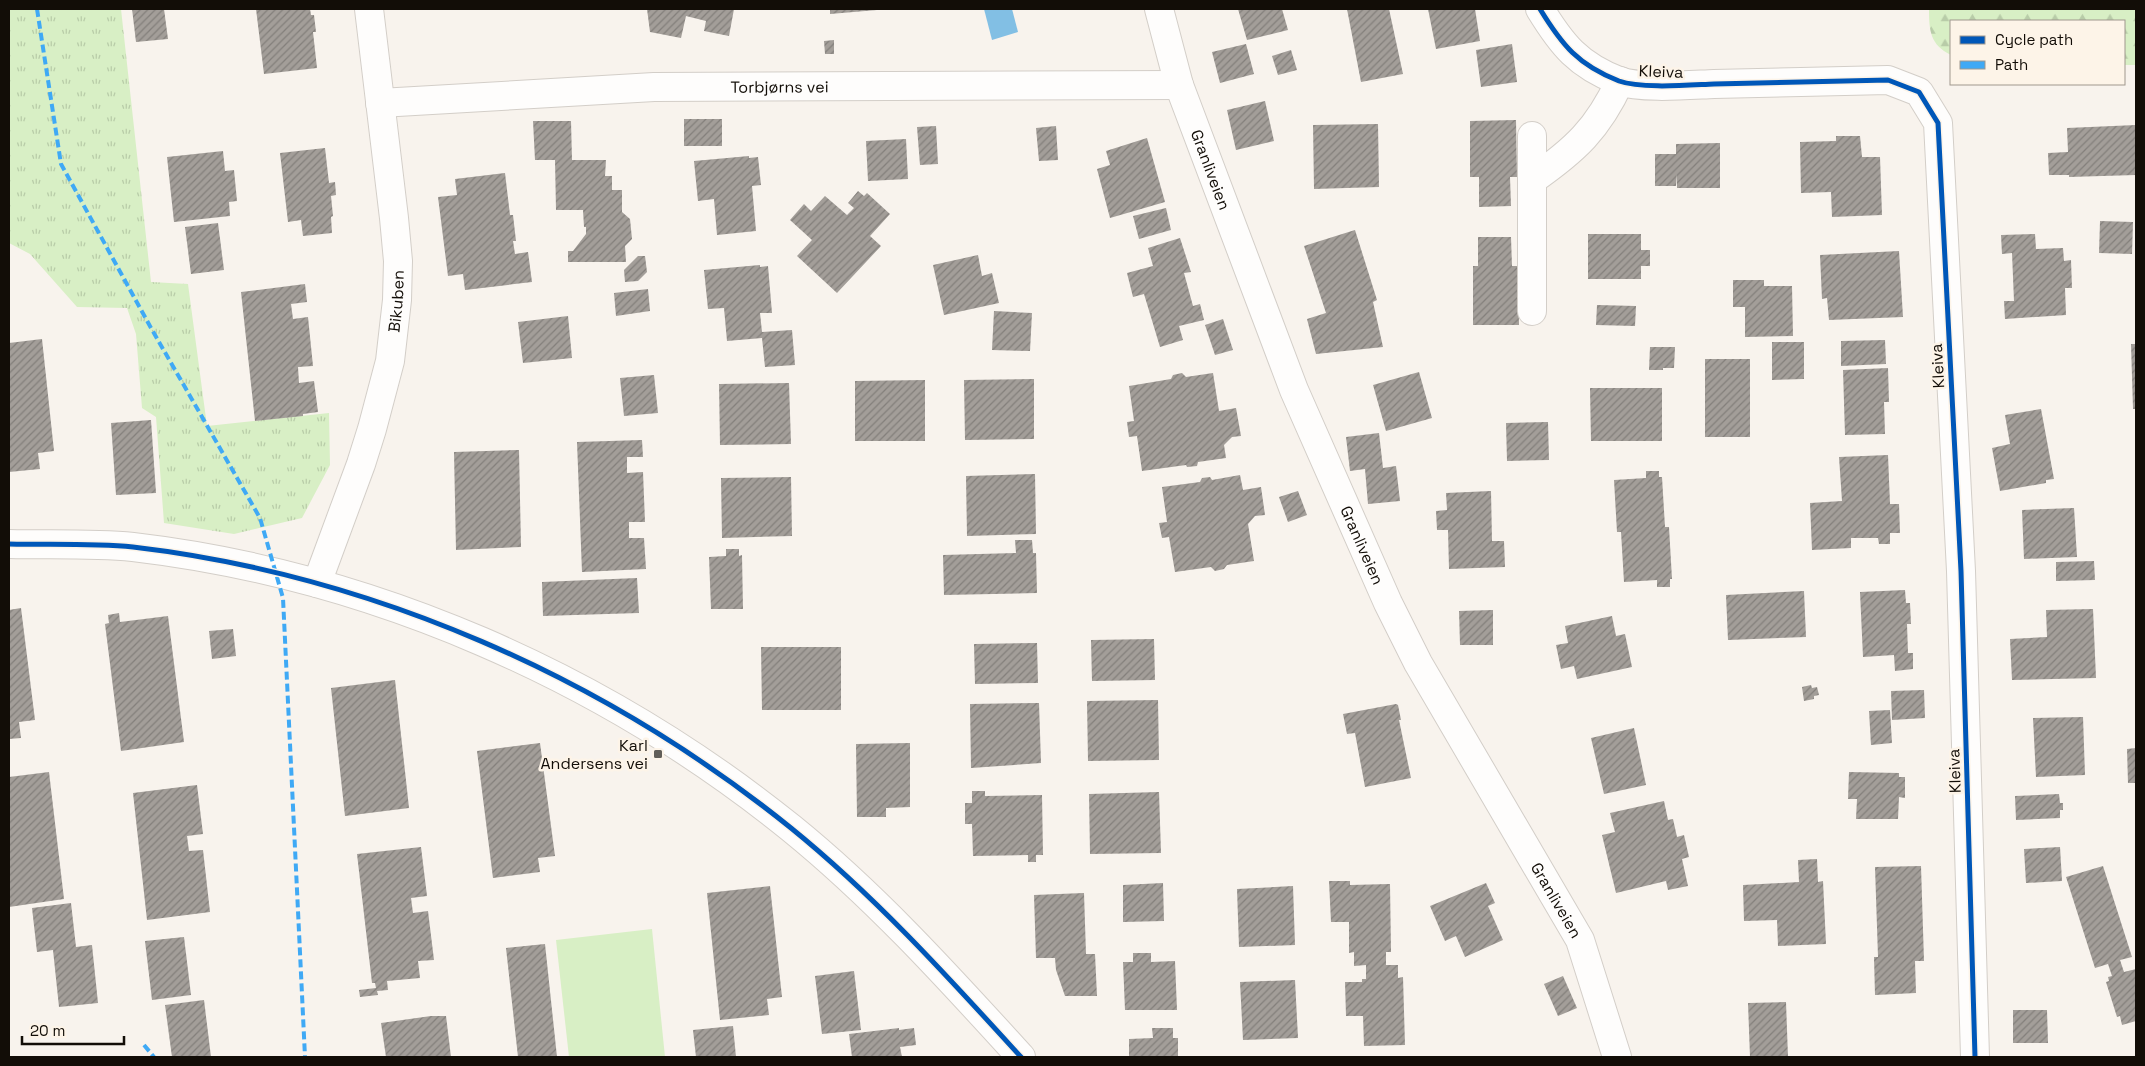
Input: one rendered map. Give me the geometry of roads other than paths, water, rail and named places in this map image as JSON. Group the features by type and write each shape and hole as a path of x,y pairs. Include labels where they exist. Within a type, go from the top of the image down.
{"street":[{"name":"Bikuben","path":"317,583 361,464 390,361 398,300 398,261 369,9"},
{"name":"Granliveien","path":"1159,9 1180,85 1294,390 1388,603 1418,663 1580,940 1617,1057"},
{"name":"Kleiva","path":"1540,9 1568,51 1586,64 1620,81 1640,84 1686,85 1888,80 1919,92 1938,123 1961,571 1975,1057"},
{"path":"1532,180 1558,161 1589,134 1609,105 1620,81"},
{"name":"Torbjørns vei","path":"380,104 654,88 1180,85"},
{"path":"1532,136 1532,310"},
{"path":"9,544 102,544 132,547 276,571 366,598 433,623 561,679 641,723 699,760 792,829 837,868 934,963 1021,1057"}],"water":[{"path":"984,9 1012,9 1018,32 992,40"}],"place":[{"name":"Karl Andersens vei","path":"658,754"}]}
